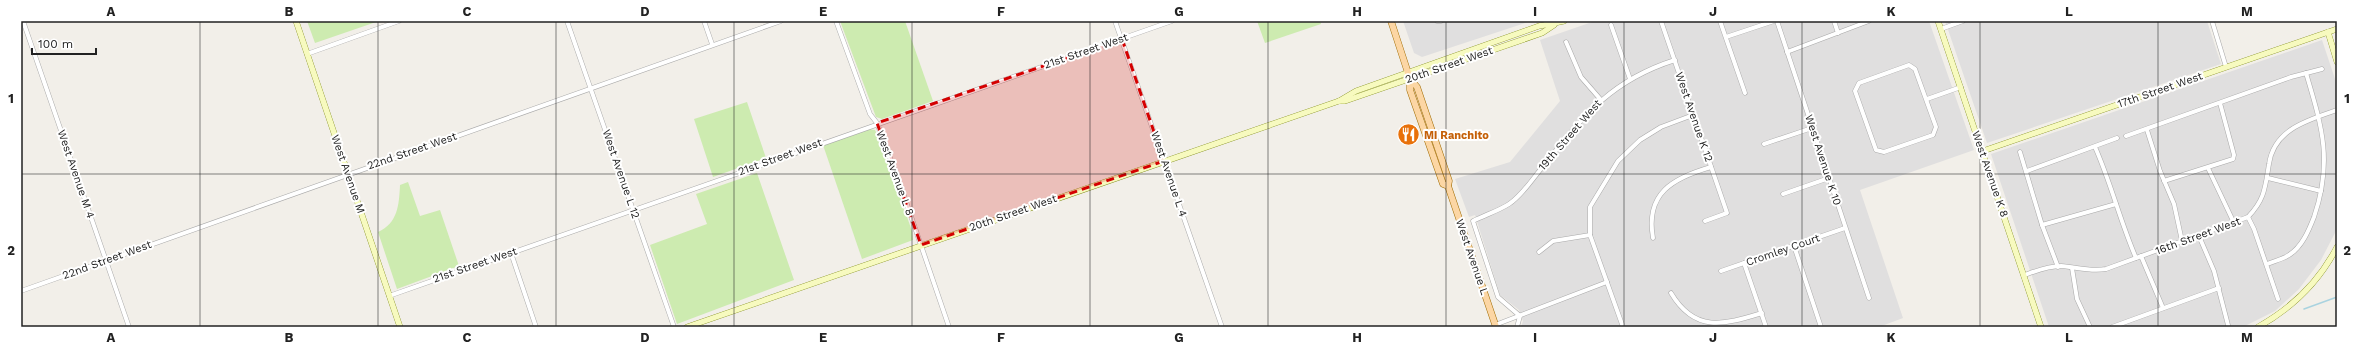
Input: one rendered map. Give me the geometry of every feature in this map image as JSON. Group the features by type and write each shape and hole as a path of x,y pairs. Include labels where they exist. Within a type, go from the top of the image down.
{"main road":[{"name":"West Avenue M","path":"296,21 400,327"},
{"name":"West Avenue L","path":"1391,21 1410,75 1417,87 1449,181 1448,186 1496,326"},
{"name":"20th Street West","path":"687,327 1339,101 1356,91 1410,75 1540,26 1556,24 1564,21"},
{"name":"West Avenue K 8","path":"1938,21 2041,327"},
{"name":"17th Street West","path":"1983,151 2337,28"},
{"path":"2328,32 2337,62"},
{"path":"2258,327 2296,302 2311,286 2330,260 2337,247"}],"street":[{"name":"West Avenue M 4","path":"23,21 129,327"},
{"path":"307,54 399,21"},
{"name":"West Avenue L 12","path":"567,21 592,88 674,327"},
{"path":"704,21 712,44"},
{"name":"22nd Street West","path":"21,291 780,21"},
{"name":"West Avenue L 8","path":"836,21 870,114 877,123 949,327"},
{"name":"West Avenue L 4","path":"1115,21 1222,327"},
{"name":"21st Street West","path":"389,296 877,123 1172,21"},
{"name":"West Avenue K 12","path":"1661,21 1727,213 1705,221"},
{"path":"1720,21 1745,93"},
{"path":"1726,37 1775,21"},
{"name":"West Avenue K 10","path":"1775,21 1787,52 1869,298"},
{"path":"1834,21 1838,33"},
{"path":"1787,52 1870,21"},
{"path":"1941,29 1963,21"},
{"path":"2212,21 2226,67"},
{"path":"1611,25 1630,79"},
{"path":"1566,42 1581,77 1601,100"},
{"name":"19th Street West","path":"1473,221 1509,204 1577,124 1601,100 1630,79 1653,67 1675,60"},
{"path":"1909,65 1912,66 1927,99 1936,132 1933,135 1884,152 1879,152 1876,150 1855,91 1856,86 1859,83 1909,65"},
{"path":"2126,136 2147,130 2306,73 2322,69"},
{"path":"2266,264 2289,256 2306,236 2321,191 2325,163 2319,116 2306,73"},
{"path":"1927,99 1961,87"},
{"path":"2164,181 2229,162 2234,154 2220,103"},
{"name":"16th Street West","path":"2024,275 2047,268 2058,267 2094,271 2199,236 2248,217 2258,207 2266,191 2272,152 2282,135 2291,128 2337,110"},
{"path":"1623,327 1590,235 1590,207 1618,161 1640,140 1661,127 1693,115"},
{"path":"1764,144 1812,128"},
{"path":"2147,130 2164,181 2174,204 2182,241"},
{"path":"2027,170 2117,138"},
{"path":"2094,147 2110,181 2120,219 2163,308"},
{"path":"2020,152 2027,170 2042,224 2058,267"},
{"path":"1653,238 1650,221 1653,207 1658,197 1675,180 1711,167"},
{"path":"2208,168 2234,223"},
{"path":"1782,194 1829,178"},
{"path":"2268,178 2321,191"},
{"path":"2042,224 2116,204"},
{"path":"2248,217 2278,299"},
{"name":"West Avenue L","path":"1473,221 1498,297 1520,316"},
{"name":"Cromley Court","path":"1721,271 1845,228"},
{"path":"1539,252 1553,241 1590,235"},
{"path":"2199,236 2219,288 2228,325"},
{"path":"1794,246 1820,327"},
{"path":"511,253 536,327"},
{"path":"1744,263 1766,327"},
{"path":"2072,268 2077,299 2090,327"},
{"path":"1496,326 1607,282"},
{"path":"2112,327 2219,288"},
{"path":"1671,293 1678,306 1687,314 1709,323 1731,323 1762,313"},
{"path":"1517,327 1520,316"}],"highlighted area":[{"path":"1122,39 1164,161 921,245 877,123"}],"shaded area":[{"path":"1403,21 1531,21 1422,57 1414,53"},
{"path":"1595,21 1929,21 1974,150 1860,190 1903,318 1879,327 1521,327 1523,321 1519,310 1500,295 1475,215 1469,217 1455,179 1510,162 1560,101 1540,40"},
{"path":"1945,21 2207,21 2221,64 1987,143"},
{"path":"2322,40 2337,85 2337,229 2321,260 2299,289 2275,311 2243,327 2049,327 1991,154"}],"green space":[{"path":"307,21 379,21 315,43"},
{"path":"840,21 905,21 933,101 882,119 876,117"},
{"path":"1257,21 1320,21 1321,24 1265,43"},
{"path":"747,102 766,158 713,177 694,119"},
{"path":"869,129 875,130 881,143 912,231 913,240 862,259 823,145"},
{"path":"757,173 794,280 677,324 650,245 707,224 696,194"},
{"path":"408,182 420,216 440,210 459,266 397,289 378,232 390,224 398,206 400,185"}],"waterway":[{"path":"2304,309 2337,297"}],"place":[{"name":"Mi Ranchito","path":"1408,135"}]}
